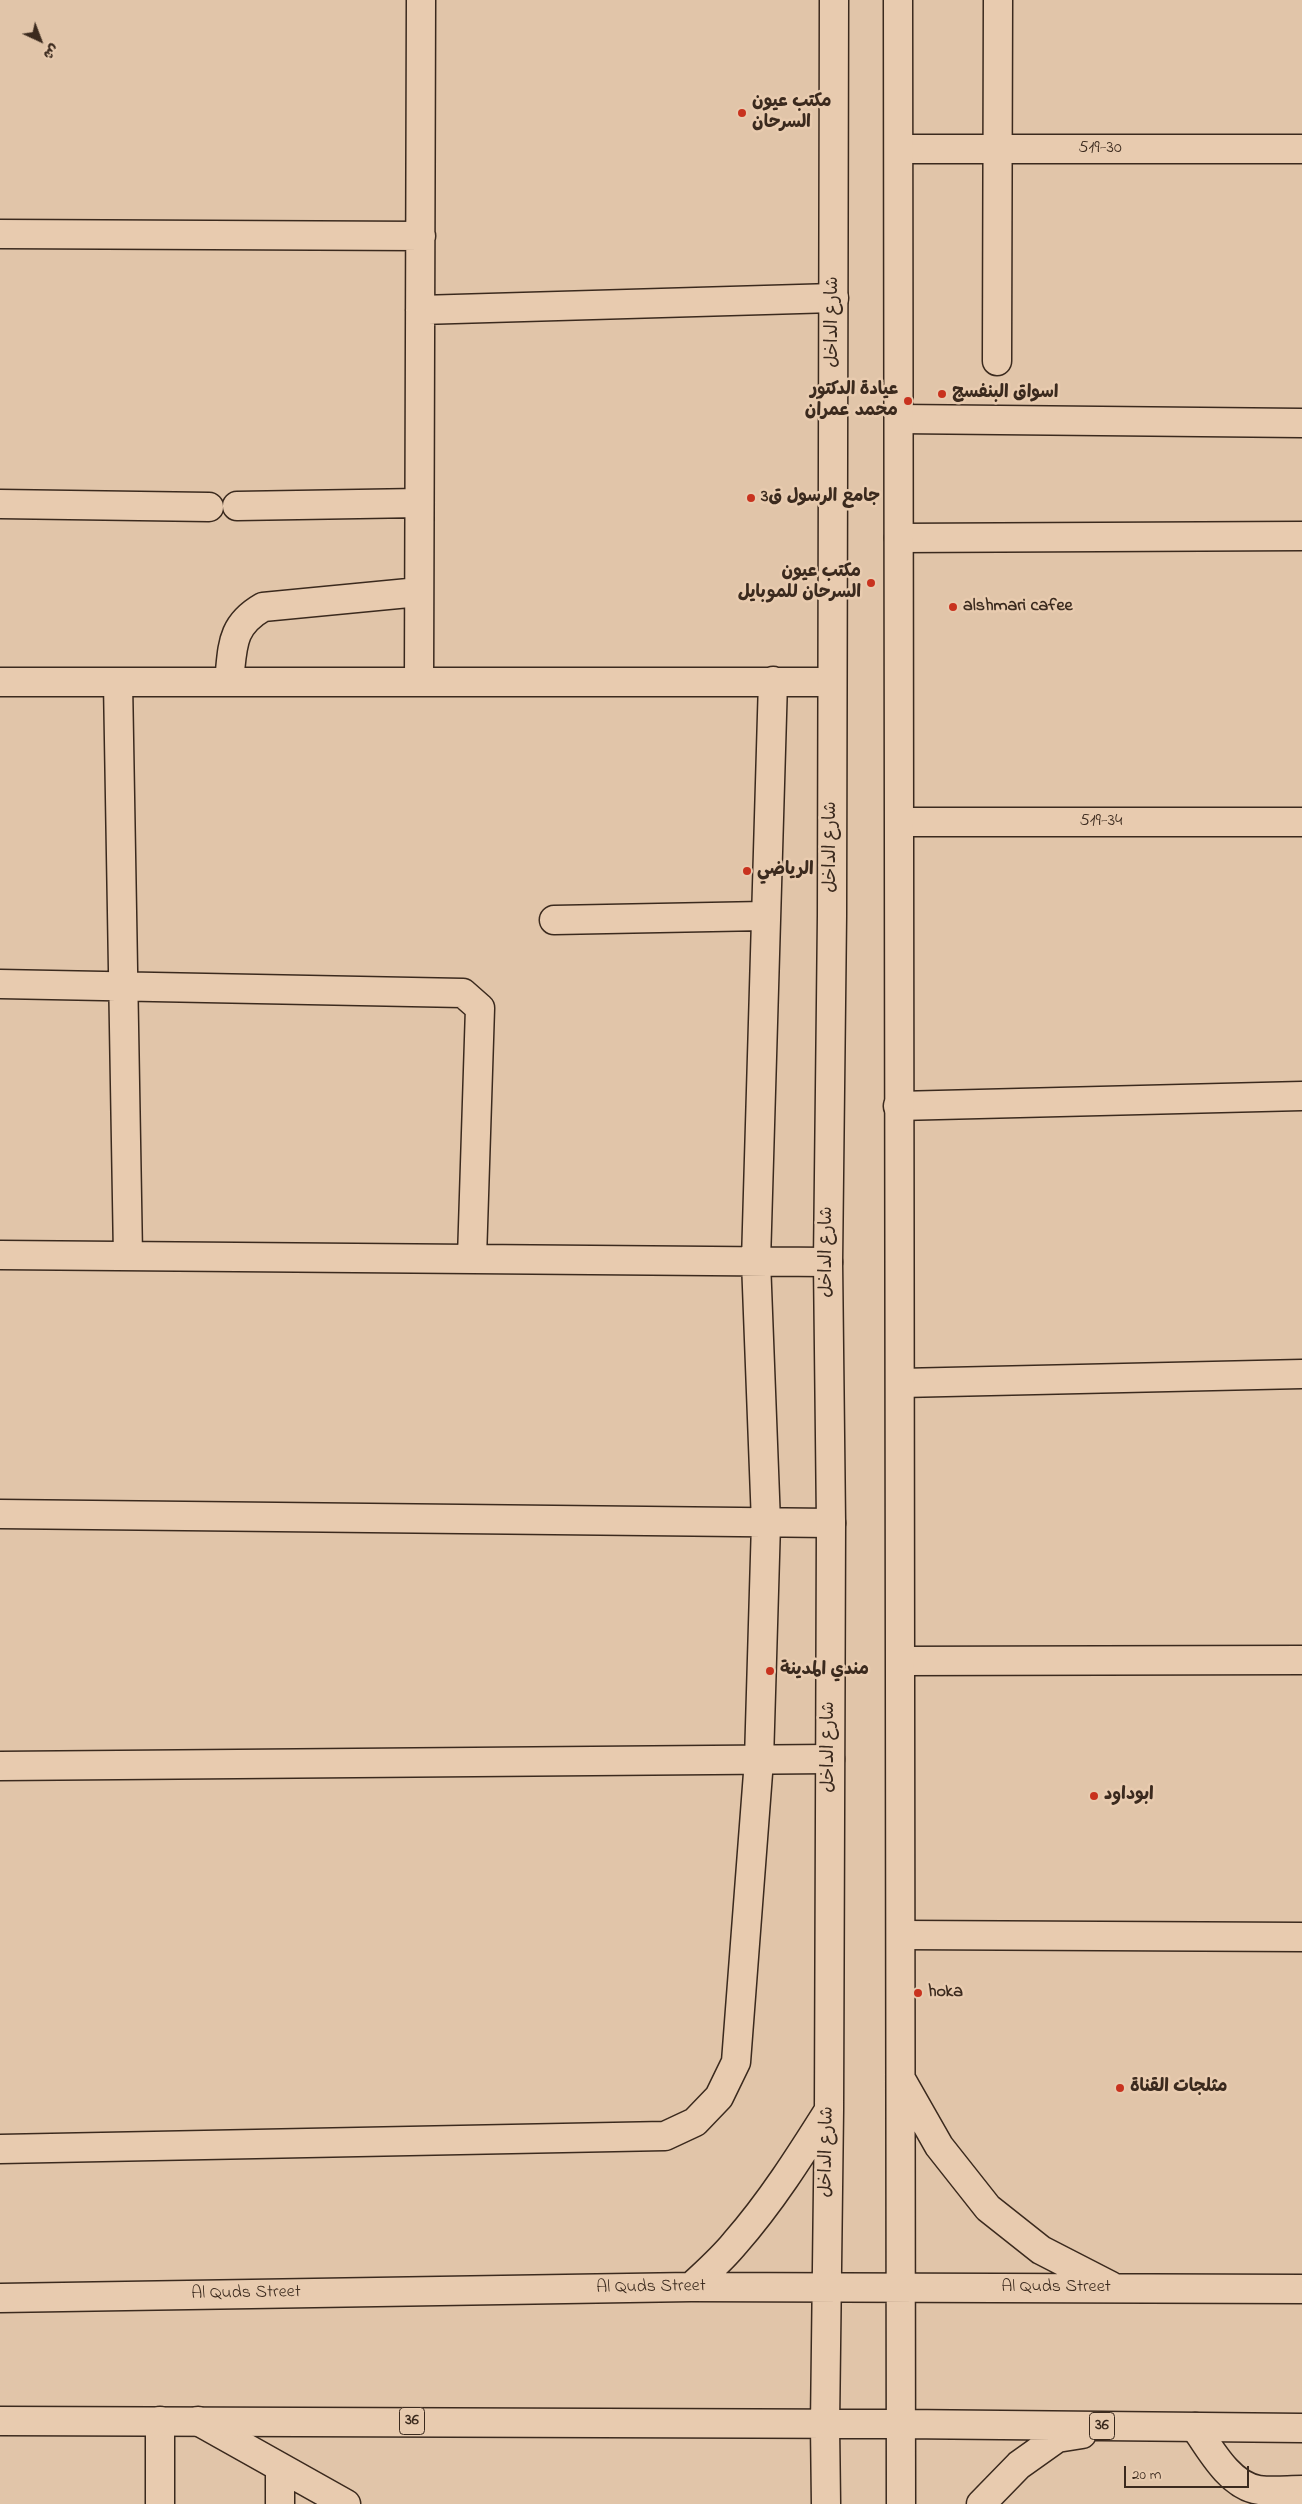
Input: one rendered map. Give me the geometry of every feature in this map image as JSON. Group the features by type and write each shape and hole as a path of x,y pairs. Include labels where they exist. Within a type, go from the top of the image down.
{"street":[{"path":"419,681 421,0"},
{"name":"شارع الداخل","path":"826,2504 831,1523 828,1262 834,0"},
{"path":"898,0 900,538 898,1106 902,1661 901,2504"},
{"path":"997,361 998,0"},
{"name":"519-30","path":"899,149 1302,149"},
{"path":"0,234 421,236"},
{"path":"420,310 834,298"},
{"path":"899,419 1302,423"},
{"path":"237,506 419,503"},
{"path":"0,504 209,507"},
{"path":"900,538 1302,536"},
{"path":"229,681 236,631 247,616 263,607 419,592"},
{"path":"0,2149 665,2136 695,2122 719,2096 736,2062 759,1760 766,1522 756,1261 764,916 773,681"},
{"path":"0,682 832,682"},
{"path":"118,682 128,1256"},
{"name":"519-34","path":"900,822 1302,822"},
{"path":"554,920 764,916"},
{"path":"0,984 124,988 463,992 480,1008 472,1258"},
{"path":"898,1106 1302,1096"},
{"path":"0,1255 828,1262"},
{"path":"901,1383 1302,1374"},
{"path":"0,1514 831,1523"},
{"path":"902,1661 1302,1660"},
{"path":"0,1766 830,1759"},
{"path":"902,1935 1302,1937"},
{"path":"902,2081 939,2146 988,2208 1041,2250 1114,2288"},
{"path":"691,2287 734,2245 762,2211 829,2110"},
{"name":"Al Quds Street","path":"0,2298 691,2287 826,2289 901,2287 1302,2289"},
{"name":"36","path":"0,2421 902,2424 1302,2428"},
{"path":"160,2421 160,2504"},
{"path":"198,2421 346,2504"},
{"path":"981,2504 1019,2465 1057,2438 1125,2426"},
{"path":"1195,2427 1218,2460 1245,2486 1259,2490 1302,2490"},
{"path":"280,2468 280,2504"}],"place":[{"name":"مكتب عيون السرحان","path":"742,113"},
{"name":"اسواق البنفسج","path":"942,394"},
{"name":"عيادة الدكتور محمد عمران","path":"908,401"},
{"name":"جامع الرسول ق3","path":"751,498"},
{"name":"مكتب عيون السرحان للموبايل","path":"871,583"},
{"name":"alshmari cafee","path":"953,607"},
{"name":"الرياضي","path":"747,871"},
{"name":"مندي المدينة","path":"770,1671"},
{"name":"ابوداود","path":"1094,1796"},
{"name":"hoka","path":"918,1993"},
{"name":"مثلجات القناة","path":"1120,2088"}]}
